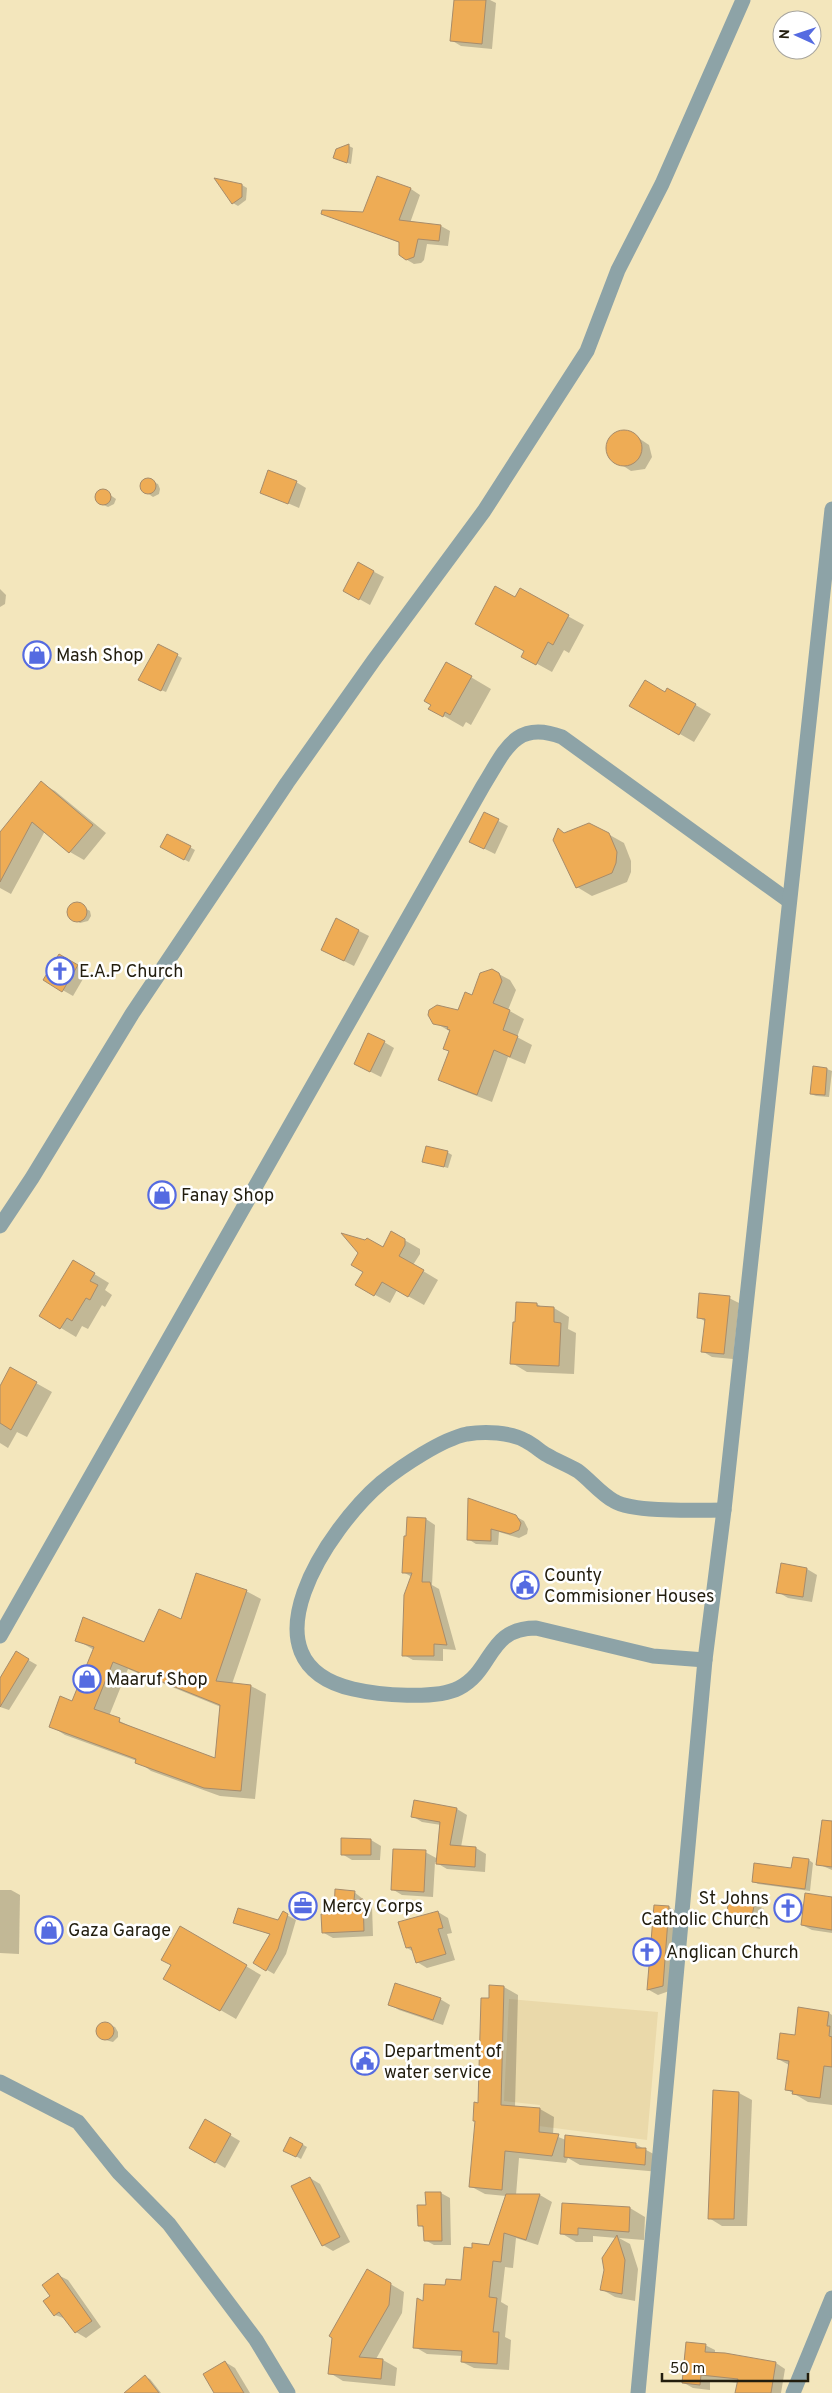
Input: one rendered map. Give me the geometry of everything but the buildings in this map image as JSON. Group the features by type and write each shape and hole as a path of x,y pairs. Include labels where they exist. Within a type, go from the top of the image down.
{"street":[{"path":"0,1226 32,1178 132,1014 287,783 374,660 484,511 587,351 618,270 662,184 743,0"},
{"path":"638,2393 705,1660 724,1510 832,509"},
{"path":"0,1636 483,786 511,744 524,733 534,730 547,731 562,737 789,901"},
{"path":"705,1660 652,1656 536,1628 524,1628 514,1630 506,1635 473,1678 458,1689 439,1693 378,1693 352,1689 321,1678 307,1664 298,1648 295,1632 300,1604 320,1555 354,1510 382,1482 443,1442 468,1434 505,1434 525,1440 544,1454 577,1471 615,1502 651,1508 724,1510"},
{"path":"0,2082 78,2122 119,2173 169,2224 204,2269 256,2340 288,2393"},
{"path":"793,2393 832,2298"}],"shaded area":[{"path":"509,1999 658,2012 647,2140 539,2126 540,2105 504,2101"}],"place":[{"name":"Mash Shop","path":"37,655"},
{"name":"E.A.P Church","path":"60,971"},
{"name":"Fanay Shop","path":"162,1195"},
{"name":"County Commisioner Houses","path":"525,1585"},
{"name":"Maaruf Shop","path":"87,1679"},
{"name":"Mercy Corps","path":"303,1906"},
{"name":"St Johns Catholic Church","path":"788,1908"},
{"name":"Gaza Garage","path":"49,1930"},
{"name":"Anglican Church","path":"647,1952"},
{"name":"Department of water service","path":"365,2061"}]}
